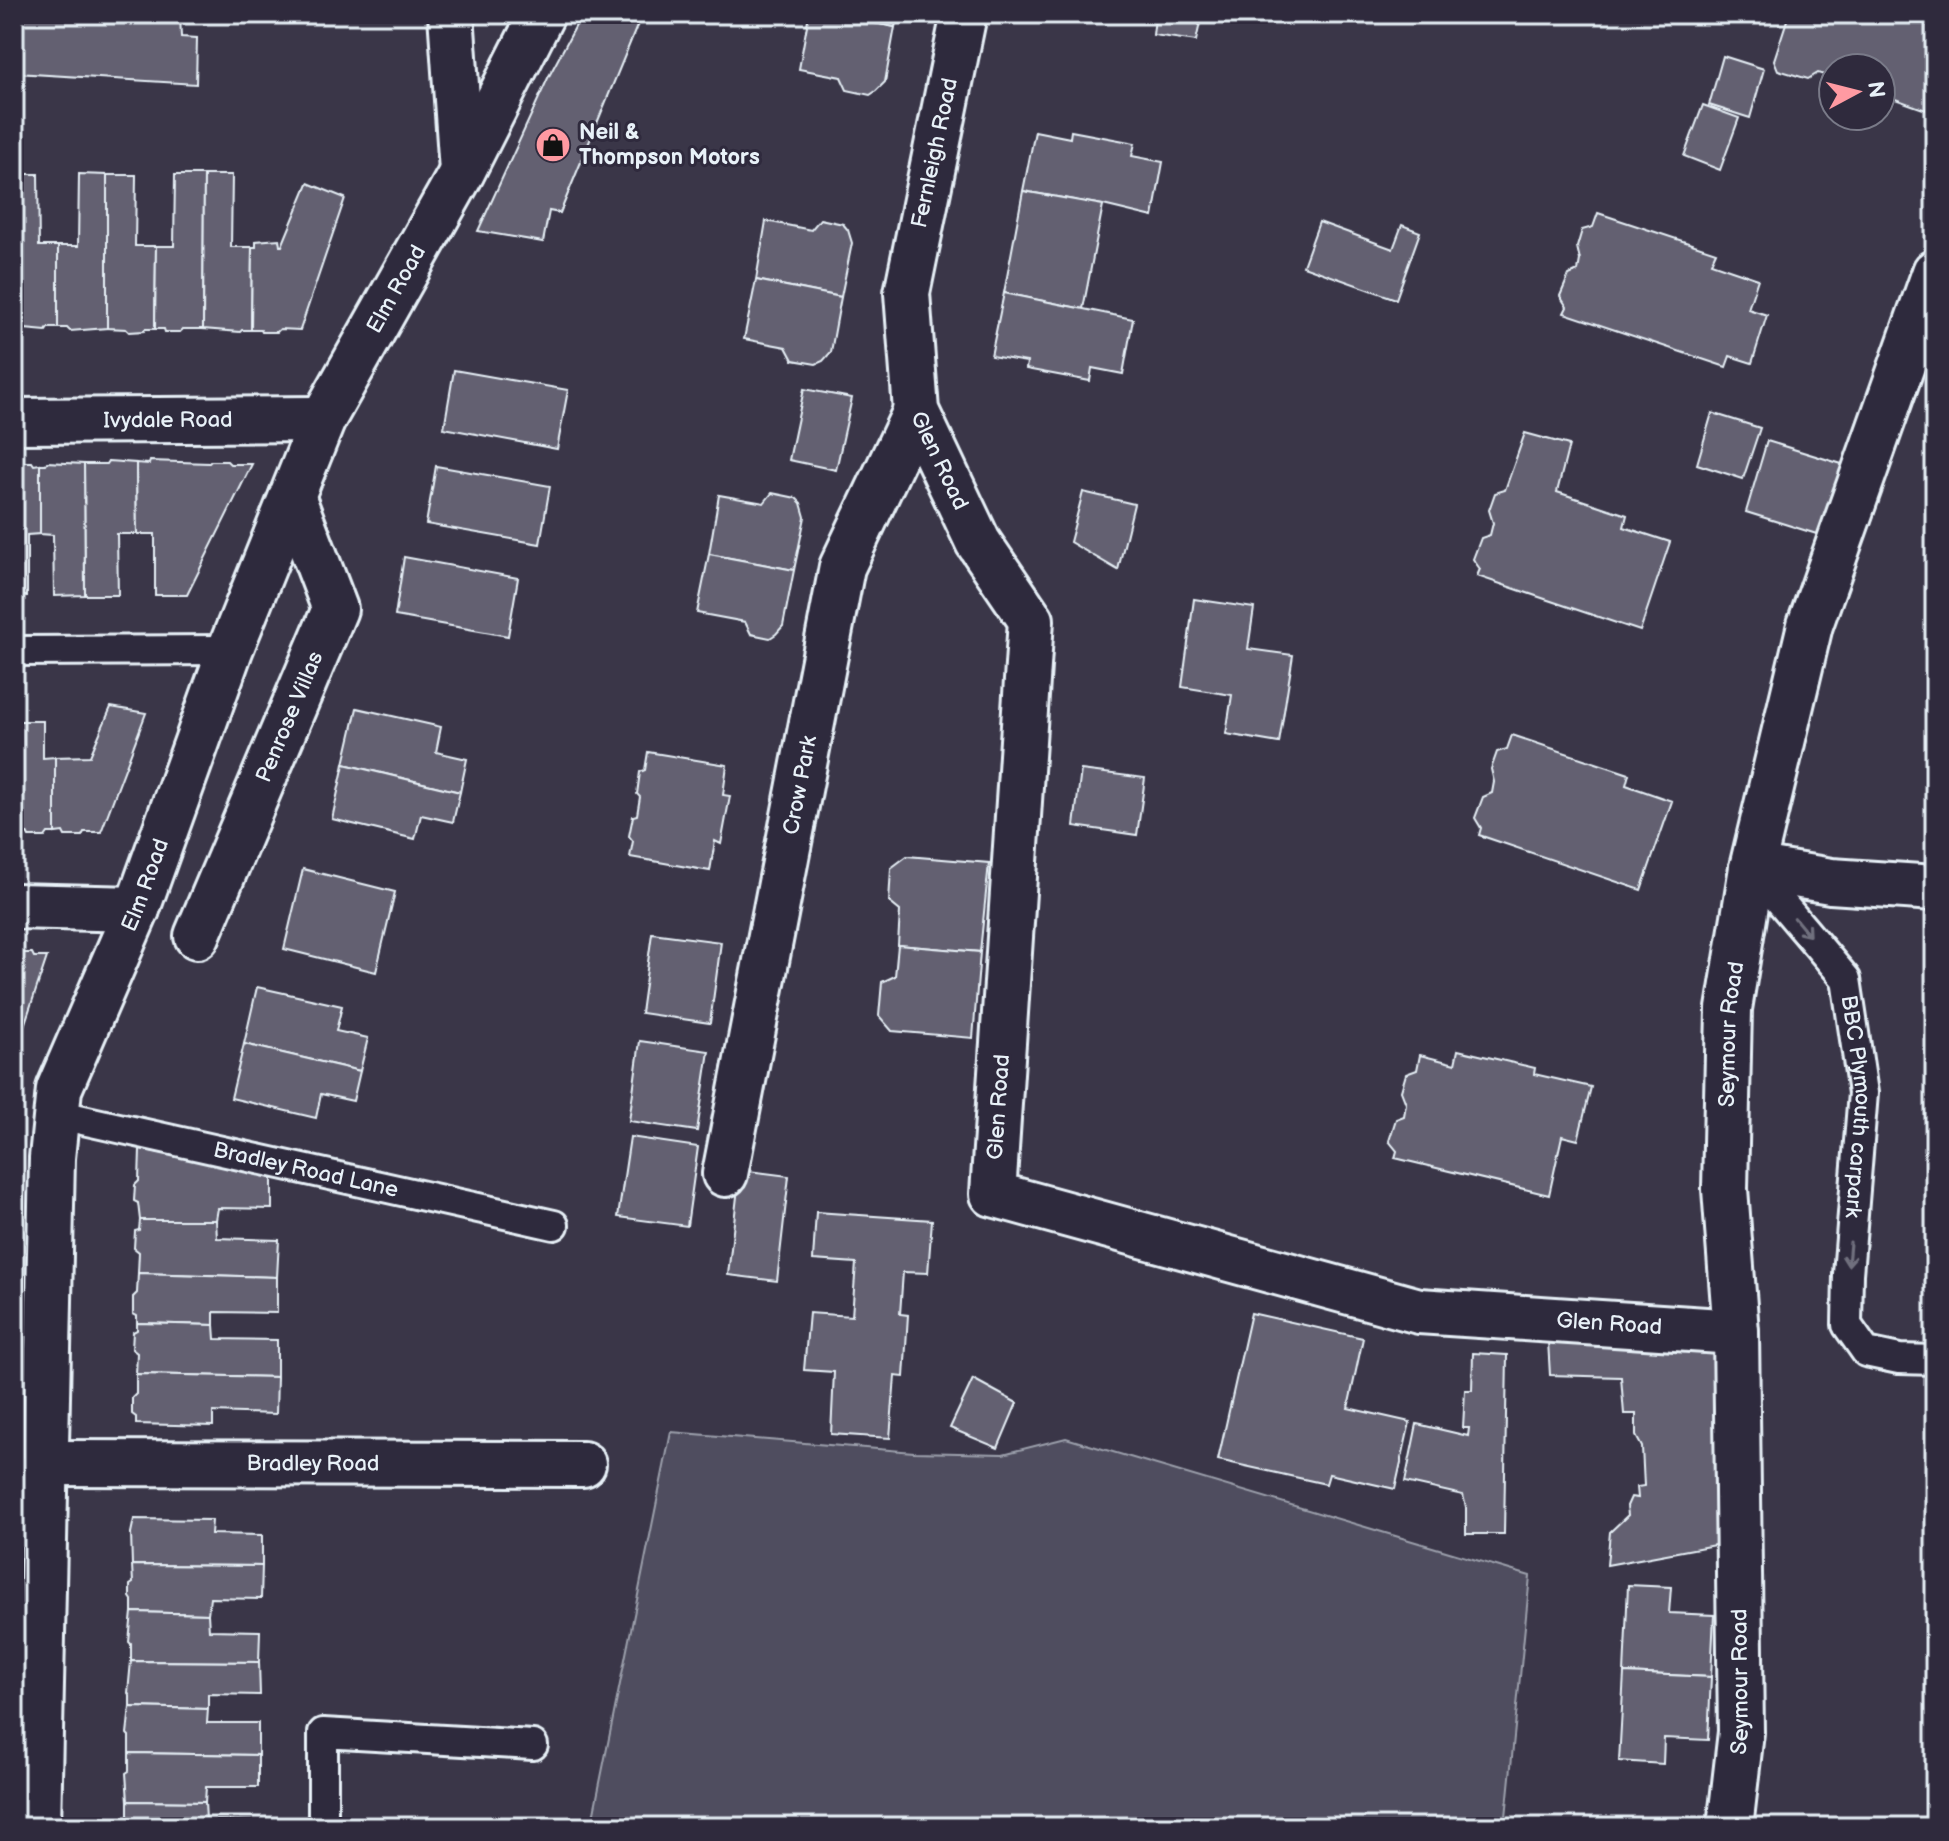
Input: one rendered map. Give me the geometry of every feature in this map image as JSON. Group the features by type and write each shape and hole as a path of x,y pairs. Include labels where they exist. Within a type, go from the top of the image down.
{"street":[{"path":"451,14 462,172"},
{"name":"Elm Road","path":"38,1827 52,1158 59,1089 137,909 230,650 323,419 462,172 542,14"},
{"name":"Fernleigh Road","path":"907,293 964,14"},
{"name":"Seymour Road","path":"1730,1827 1741,1732 1736,1332 1725,1189 1729,1009 1752,868 1810,625 1935,272"},
{"name":"Glen Road","path":"907,293 916,411 978,542 1031,620 993,1194 1419,1311 1736,1332"},
{"name":"Crow Park","path":"725,1174 842,567 916,411"},
{"name":"Ivydale Road","path":"14,421 323,419"},
{"name":"Penrose Villas","path":"197,936 335,609 292,496"},
{"path":"1752,868 1831,881 1935,888"},
{"path":"14,906 137,909"},
{"name":"Bradley Road","path":"45,1463 583,1464"}],"lane":[{"path":"14,651 230,650"},
{"name":"BBC Plymouth carpark","path":"1752,868 1846,979 1863,1093 1848,1274 1847,1325 1866,1352 1899,1359 1935,1360"},
{"name":"Bradley Road Lane","path":"56,1114 554,1225"},
{"path":"323,1827 323,1733 533,1745"}],"shaded area":[{"path":"671,1432 914,1452 1003,1454 1066,1438 1530,1576 1505,1827 591,1827"}],"building":[{"path":"14,14 180,14 181,37 197,38 196,84 16,73"},
{"name":"Neil & Thompson Motors","path":"582,14 642,14 560,213 549,211 543,242 478,231 548,78"},
{"path":"809,14 828,14 895,27 885,82 876,91 870,95 847,90 841,77 799,69"},
{"path":"828,14 898,14 895,27"},
{"path":"1135,14 1202,14 1196,41 1153,35 1155,18"},
{"path":"1789,14 1935,14 1935,84 1926,110 1897,100 1897,52 1817,52 1817,74 1808,79 1778,70 1774,60"},
{"path":"1723,56 1764,69 1750,118 1709,105"},
{"path":"1703,105 1739,118 1720,170 1684,156"},
{"path":"1035,131 1070,138 1071,131 1135,143 1132,156 1163,162 1153,217 1023,191"},
{"path":"14,174 38,174 39,246 58,246 58,328 48,328 46,331 14,328"},
{"path":"79,174 107,175 107,328 70,331 58,328 58,246 78,246"},
{"path":"107,175 136,175 135,246 156,246 155,329 129,332 126,329 107,328"},
{"path":"175,175 204,175 203,329 165,332 164,329 155,329 156,246 174,246"},
{"path":"204,175 232,175 231,247 252,247 251,330 203,329"},
{"path":"308,183 345,198 300,330 251,330 252,247 256,247 256,241 279,239 282,246"},
{"path":"1023,191 1103,205 1083,309 1004,293"},
{"path":"1598,213 1716,252 1711,263 1758,279 1748,309 1767,315 1752,363 1730,356 1726,367 1564,313 1567,307 1560,296 1569,275 1578,271 1580,260 1577,247 1582,230 1593,227"},
{"path":"820,219 843,224 852,243 841,297 756,280 766,221 811,230"},
{"path":"1319,222 1393,249 1402,225 1420,232 1396,299 1303,266"},
{"path":"756,280 841,297 831,352 823,361 816,364 793,360 786,347 744,339"},
{"path":"1004,293 1133,319 1123,374 1092,368 1090,381 1026,369 1027,362 991,356"},
{"path":"454,370 568,390 557,449 444,428"},
{"path":"804,389 852,398 836,470 789,460"},
{"path":"1712,413 1760,428 1743,479 1697,464"},
{"path":"1525,433 1569,445 1557,492 1627,515 1624,527 1670,542 1640,631 1477,576 1480,569 1473,559 1481,538 1490,535 1493,523 1489,510 1495,493 1505,490"},
{"path":"1767,441 1845,465 1823,536 1746,512"},
{"path":"108,461 136,463 137,534 117,534 118,595 85,595 84,464 106,464"},
{"path":"150,461 252,464 187,595 155,595 155,534 137,534 136,463 149,464"},
{"path":"14,464 40,464 40,534 27,535 27,596 14,596"},
{"path":"40,464 84,464 85,595 54,596 53,535 40,534"},
{"path":"436,466 550,486 540,544 426,524"},
{"path":"1083,492 1134,504 1118,570 1070,542"},
{"path":"772,493 796,498 805,517 794,570 709,554 719,495 764,503"},
{"path":"709,554 794,570 783,626 776,634 770,638 751,634 745,622 697,613"},
{"path":"404,557 518,578 508,636 395,616"},
{"path":"1194,599 1254,608 1248,649 1293,655 1279,743 1226,734 1232,695 1182,687"},
{"path":"111,707 146,713 101,832 84,832 82,836 55,833 55,757 90,756"},
{"path":"357,708 441,727 436,752 467,759 460,792 344,764"},
{"path":"14,721 43,721 43,758 55,757 55,833 48,833 45,837 14,833"},
{"path":"1512,735 1629,774 1626,785 1672,801 1641,890 1479,835 1481,828 1475,818 1483,797 1492,793 1494,782 1491,769 1497,752 1507,749"},
{"path":"648,752 727,765 723,795 730,796 721,844 715,841 710,871 630,857 633,841 629,836 633,816 637,815 640,772 645,770"},
{"path":"344,764 460,792 453,822 421,815 415,839 332,819"},
{"path":"1081,770 1145,778 1137,835 1074,826"},
{"path":"907,856 989,863 980,952 898,945 900,911 889,902 891,868"},
{"path":"303,869 395,892 376,972 284,949"},
{"path":"652,933 721,942 710,1023 641,1013"},
{"path":"898,945 980,952 973,1038 892,1031 879,1016 882,982 895,976"},
{"path":"15,953 47,957 14,1056"},
{"path":"257,987 342,1006 336,1031 368,1038 360,1071 244,1044"},
{"path":"640,1041 709,1051 697,1131 629,1121"},
{"path":"244,1044 360,1071 353,1101 321,1094 316,1118 231,1098"},
{"path":"1458,1050 1535,1068 1534,1074 1591,1087 1578,1140 1562,1136 1549,1195 1395,1158 1397,1151 1389,1141 1396,1119 1404,1116 1406,1104 1401,1091 1406,1074 1417,1070 1420,1055 1455,1064"},
{"path":"630,1137 698,1147 687,1226 618,1217"},
{"path":"140,1149 272,1175 272,1209 218,1208 216,1220 140,1220 138,1203 134,1201 135,1185 139,1181"},
{"path":"740,1170 789,1176 777,1281 728,1275"},
{"path":"816,1212 932,1220 928,1273 903,1272 900,1314 908,1315 904,1377 895,1376 890,1438 831,1434 834,1372 804,1370 809,1313 852,1316 856,1263 813,1260"},
{"path":"140,1220 216,1220 217,1238 279,1240 277,1277 138,1273 139,1252 134,1248 135,1231 139,1230"},
{"path":"138,1273 277,1277 277,1313 214,1312 214,1325 137,1323 137,1316 133,1314 133,1297 137,1293"},
{"path":"1251,1313 1363,1338 1348,1408 1410,1422 1395,1489 1329,1474 1326,1484 1218,1460"},
{"path":"137,1323 214,1325 215,1339 277,1340 277,1377 136,1374 137,1353 132,1349"},
{"path":"1548,1341 1727,1349 1731,1542 1607,1565 1610,1532 1628,1515 1627,1506 1631,1497 1638,1498 1637,1487 1644,1486 1642,1447 1636,1436 1636,1414 1624,1414 1621,1377 1550,1375"},
{"path":"1473,1353 1507,1355 1504,1534 1466,1534 1463,1495 1405,1482 1417,1424 1468,1436 1469,1428 1463,1428 1465,1390 1472,1390"},
{"path":"136,1374 277,1377 276,1414 213,1412 213,1426 136,1424 136,1417 132,1414 132,1398 136,1394"},
{"path":"973,1379 1017,1403 998,1448 950,1428"},
{"path":"134,1519 212,1520 211,1534 262,1535 262,1566 132,1565"},
{"path":"132,1565 262,1566 261,1599 210,1598 208,1614 132,1612"},
{"path":"1628,1585 1671,1587 1669,1613 1714,1615 1711,1677 1624,1673"},
{"path":"132,1612 208,1614 209,1630 260,1631 259,1662 131,1661"},
{"path":"131,1661 259,1662 260,1695 208,1694 208,1709 130,1707"},
{"path":"1624,1673 1711,1677 1708,1740 1664,1738 1663,1764 1619,1761"},
{"path":"130,1707 208,1709 207,1723 258,1723 258,1755 129,1753 127,1734"},
{"path":"129,1753 258,1755 258,1787 206,1787 205,1802 128,1801 126,1773 129,1771"},
{"path":"128,1801 205,1802 206,1820 256,1821 256,1827 125,1827"}],"place":[{"name":"Neil & Thompson Motors","path":"553,145"}]}
